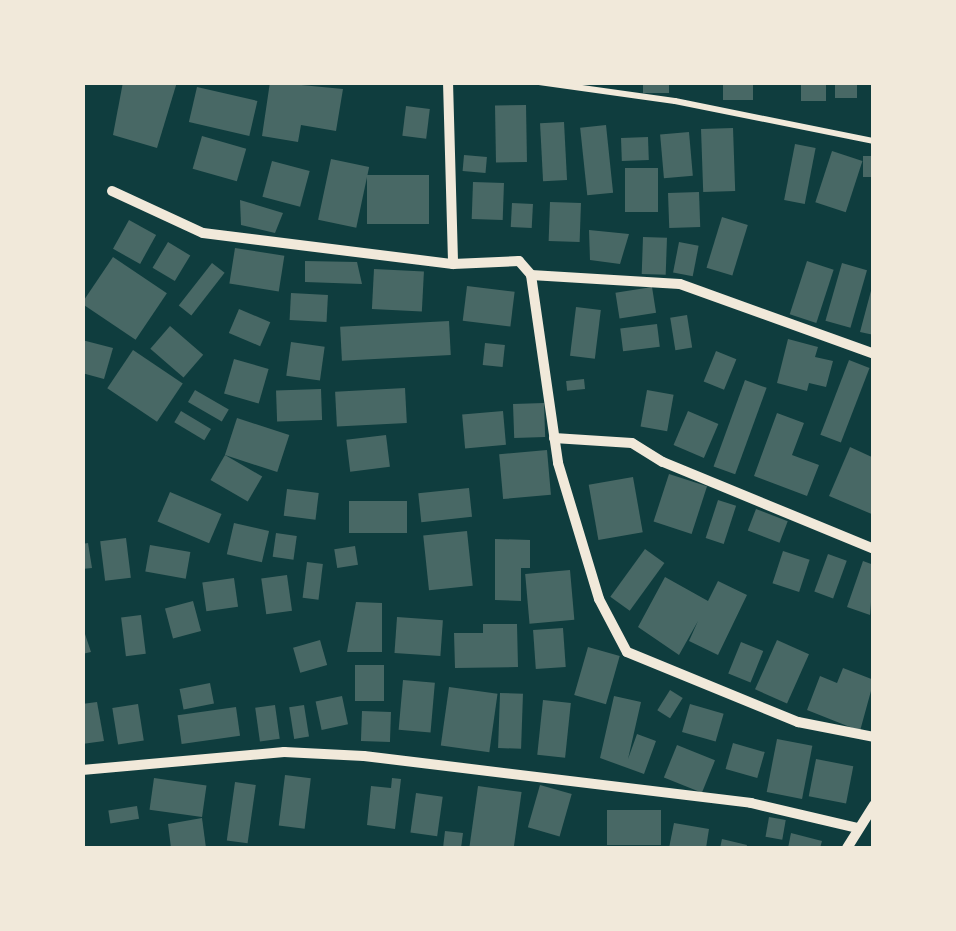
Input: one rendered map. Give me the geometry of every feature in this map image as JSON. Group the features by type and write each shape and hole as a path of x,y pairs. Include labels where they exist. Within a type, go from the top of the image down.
{"street":[{"path":"448,82 453,264"},
{"path":"112,191 203,233 453,264 519,261 530,274 554,438 599,599 627,652 798,722 874,738"},
{"path":"530,274 680,284 874,354"},
{"path":"554,438 632,443 663,462 874,549"},
{"path":"82,770 265,753 364,756 751,803 858,828"},
{"path":"847,848 874,805"}],"path":[{"path":"539,82 675,101 874,141"}],"building":[{"path":"123,82 177,82 157,148 113,135"},
{"path":"270,82 343,89 336,131 301,125 298,142 262,136"},
{"path":"643,82 669,82 669,93 643,93"},
{"path":"723,82 753,82 753,100 723,100"},
{"path":"801,82 826,82 826,101 801,101"},
{"path":"835,82 857,82 857,98 835,98"},
{"path":"197,87 257,101 249,136 189,122"},
{"path":"526,105 527,162 496,163 495,106"},
{"path":"406,106 430,109 426,139 402,136"},
{"path":"564,122 567,180 543,181 540,123"},
{"path":"606,125 613,193 587,195 580,128"},
{"path":"733,128 735,191 703,192 701,129"},
{"path":"689,132 693,176 664,178 660,135"},
{"path":"202,136 246,149 237,181 193,169"},
{"path":"648,137 649,160 622,161 621,138"},
{"path":"795,144 816,148 805,204 784,200"},
{"path":"832,151 862,161 846,212 815,202"},
{"path":"464,155 487,157 486,173 463,171"},
{"path":"863,156 874,156 874,177 863,177"},
{"path":"331,159 369,167 356,228 318,220"},
{"path":"272,161 310,171 300,207 262,197"},
{"path":"625,168 658,168 658,212 625,212"},
{"path":"367,175 429,175 429,224 367,224"},
{"path":"473,182 504,183 503,220 472,219"},
{"path":"699,192 700,227 669,228 668,193"},
{"path":"240,200 283,213 275,233 241,225"},
{"path":"550,202 581,203 580,242 549,241"},
{"path":"512,203 533,204 532,228 511,227"},
{"path":"722,217 748,225 732,276 707,268"},
{"path":"129,220 156,235 140,264 113,249"},
{"path":"589,230 629,234 620,264 590,260"},
{"path":"643,237 667,238 666,275 642,274"},
{"path":"168,242 190,255 175,281 153,268"},
{"path":"679,242 699,246 693,276 673,272"},
{"path":"235,248 284,256 279,291 229,284"},
{"path":"113,257 167,293 136,340 82,304"},
{"path":"305,261 357,262 362,284 305,282"},
{"path":"807,261 834,270 816,323 790,314"},
{"path":"212,263 225,273 191,315 179,306"},
{"path":"842,263 867,270 850,328 825,321"},
{"path":"374,269 424,272 422,312 372,309"},
{"path":"467,286 515,292 510,327 463,321"},
{"path":"652,287 656,313 620,318 615,293"},
{"path":"874,287 874,335 860,332"},
{"path":"291,293 328,295 327,322 290,320"},
{"path":"576,307 601,310 595,359 570,356"},
{"path":"239,309 270,322 260,346 229,333"},
{"path":"687,315 692,348 675,350 670,318"},
{"path":"449,321 451,355 342,361 340,327"},
{"path":"657,324 660,347 623,351 620,329"},
{"path":"170,326 203,355 184,378 150,349"},
{"path":"788,339 818,347 815,357 833,361 826,387 809,383 807,391 777,383"},
{"path":"82,340 113,348 104,379 82,373"},
{"path":"291,342 325,347 320,380 286,376"},
{"path":"485,343 505,345 503,367 483,365"},
{"path":"133,350 183,384 157,422 107,388"},
{"path":"716,351 736,359 724,390 704,382"},
{"path":"234,359 269,369 259,404 224,394"},
{"path":"849,360 870,368 841,443 820,435"},
{"path":"584,379 585,389 567,391 566,381"},
{"path":"745,380 767,388 735,474 714,466"},
{"path":"405,388 407,423 337,427 335,392"},
{"path":"321,389 322,420 277,422 276,391"},
{"path":"195,390 229,410 222,422 188,402"},
{"path":"647,390 674,395 667,431 641,426"},
{"path":"544,403 545,437 514,438 513,404"},
{"path":"181,411 211,429 204,440 174,422"},
{"path":"503,411 506,445 465,448 462,415"},
{"path":"688,411 718,424 704,458 674,445"},
{"path":"777,413 804,423 792,455 819,465 807,496 754,476"},
{"path":"237,418 289,435 277,472 225,455"},
{"path":"386,435 390,467 350,472 346,440"},
{"path":"850,447 874,458 874,515 829,496"},
{"path":"547,450 551,495 503,499 499,454"},
{"path":"225,455 262,476 248,502 210,480"},
{"path":"669,474 707,486 692,534 654,522"},
{"path":"633,477 643,532 598,540 589,485"},
{"path":"469,488 472,517 421,522 418,493"},
{"path":"287,489 319,493 315,520 284,516"},
{"path":"170,492 222,514 209,543 157,521"},
{"path":"718,500 736,506 724,544 706,538"},
{"path":"349,501 407,501 407,533 349,533"},
{"path":"756,509 788,521 779,543 748,530"},
{"path":"234,523 269,531 262,562 227,554"},
{"path":"467,531 473,586 429,590 423,536"},
{"path":"276,533 297,536 293,560 273,557"},
{"path":"126,538 131,578 105,581 100,541"},
{"path":"495,539 530,540 530,568 521,568 521,601 495,600"},
{"path":"88,543 92,568 82,569 82,544"},
{"path":"150,545 190,552 186,579 145,572"},
{"path":"355,546 358,565 337,568 334,549"},
{"path":"645,549 664,563 630,611 610,597"},
{"path":"783,551 810,560 799,592 772,583"},
{"path":"828,554 847,561 833,598 814,592"},
{"path":"863,561 874,565 870,615 847,607"},
{"path":"307,562 323,564 318,600 303,598"},
{"path":"570,570 574,620 530,624 525,574"},
{"path":"287,575 292,611 266,614 261,579"},
{"path":"665,577 708,601 718,581 747,595 718,655 689,641 698,621 679,655 638,627"},
{"path":"234,578 238,607 206,611 202,582"},
{"path":"193,601 201,631 173,638 165,609"},
{"path":"356,602 382,603 382,652 347,652"},
{"path":"141,615 146,654 126,656 121,617"},
{"path":"397,617 443,620 440,656 394,653"},
{"path":"483,624 517,624 518,667 455,668 454,633 483,633"},
{"path":"82,625 91,652 82,654"},
{"path":"563,628 566,667 536,669 533,630"},
{"path":"320,640 327,665 300,673 293,648"},
{"path":"777,640 809,654 787,704 755,689"},
{"path":"741,642 763,651 751,683 728,674"},
{"path":"588,647 620,656 606,704 574,695"},
{"path":"355,665 384,665 384,701 355,701"},
{"path":"843,668 874,680 860,731 807,710 820,676 837,683"},
{"path":"403,680 435,683 431,733 399,730"},
{"path":"210,683 214,704 184,710 180,689"},
{"path":"449,687 498,694 489,752 441,745"},
{"path":"670,690 683,698 670,718 657,710"},
{"path":"500,693 523,694 521,749 498,748"},
{"path":"342,696 348,724 322,730 316,702"},
{"path":"614,696 641,702 628,759 637,734 656,741 644,774 600,758"},
{"path":"543,700 571,703 565,758 537,755"},
{"path":"97,702 104,741 82,744 82,704"},
{"path":"138,704 144,741 118,745 112,708"},
{"path":"690,704 724,714 716,742 682,732"},
{"path":"275,705 280,739 260,741 255,708"},
{"path":"304,705 309,737 294,739 289,707"},
{"path":"236,707 240,736 182,744 178,715"},
{"path":"362,711 391,712 390,742 361,741"},
{"path":"777,739 812,746 802,799 767,792"},
{"path":"733,743 765,752 757,778 726,769"},
{"path":"677,745 715,760 702,793 664,777"},
{"path":"816,759 853,766 846,804 809,796"},
{"path":"285,775 311,778 305,829 279,826"},
{"path":"154,778 206,785 202,817 150,810"},
{"path":"392,778 401,779 395,829 367,825 371,786 391,788"},
{"path":"235,782 256,785 248,843 227,840"},
{"path":"540,785 572,794 560,836 528,827"},
{"path":"478,786 522,792 514,848 469,847"},
{"path":"416,793 443,797 437,836 410,833"},
{"path":"137,806 139,819 110,823 108,811"},
{"path":"607,810 661,810 661,845 607,845"},
{"path":"769,817 786,820 782,840 766,837"},
{"path":"202,818 206,848 171,848 168,824"},
{"path":"674,823 709,829 706,848 669,848"},
{"path":"445,831 463,833 461,848 443,848"},
{"path":"791,833 822,841 820,848 788,848"},
{"path":"722,839 747,845 720,848"}]}
